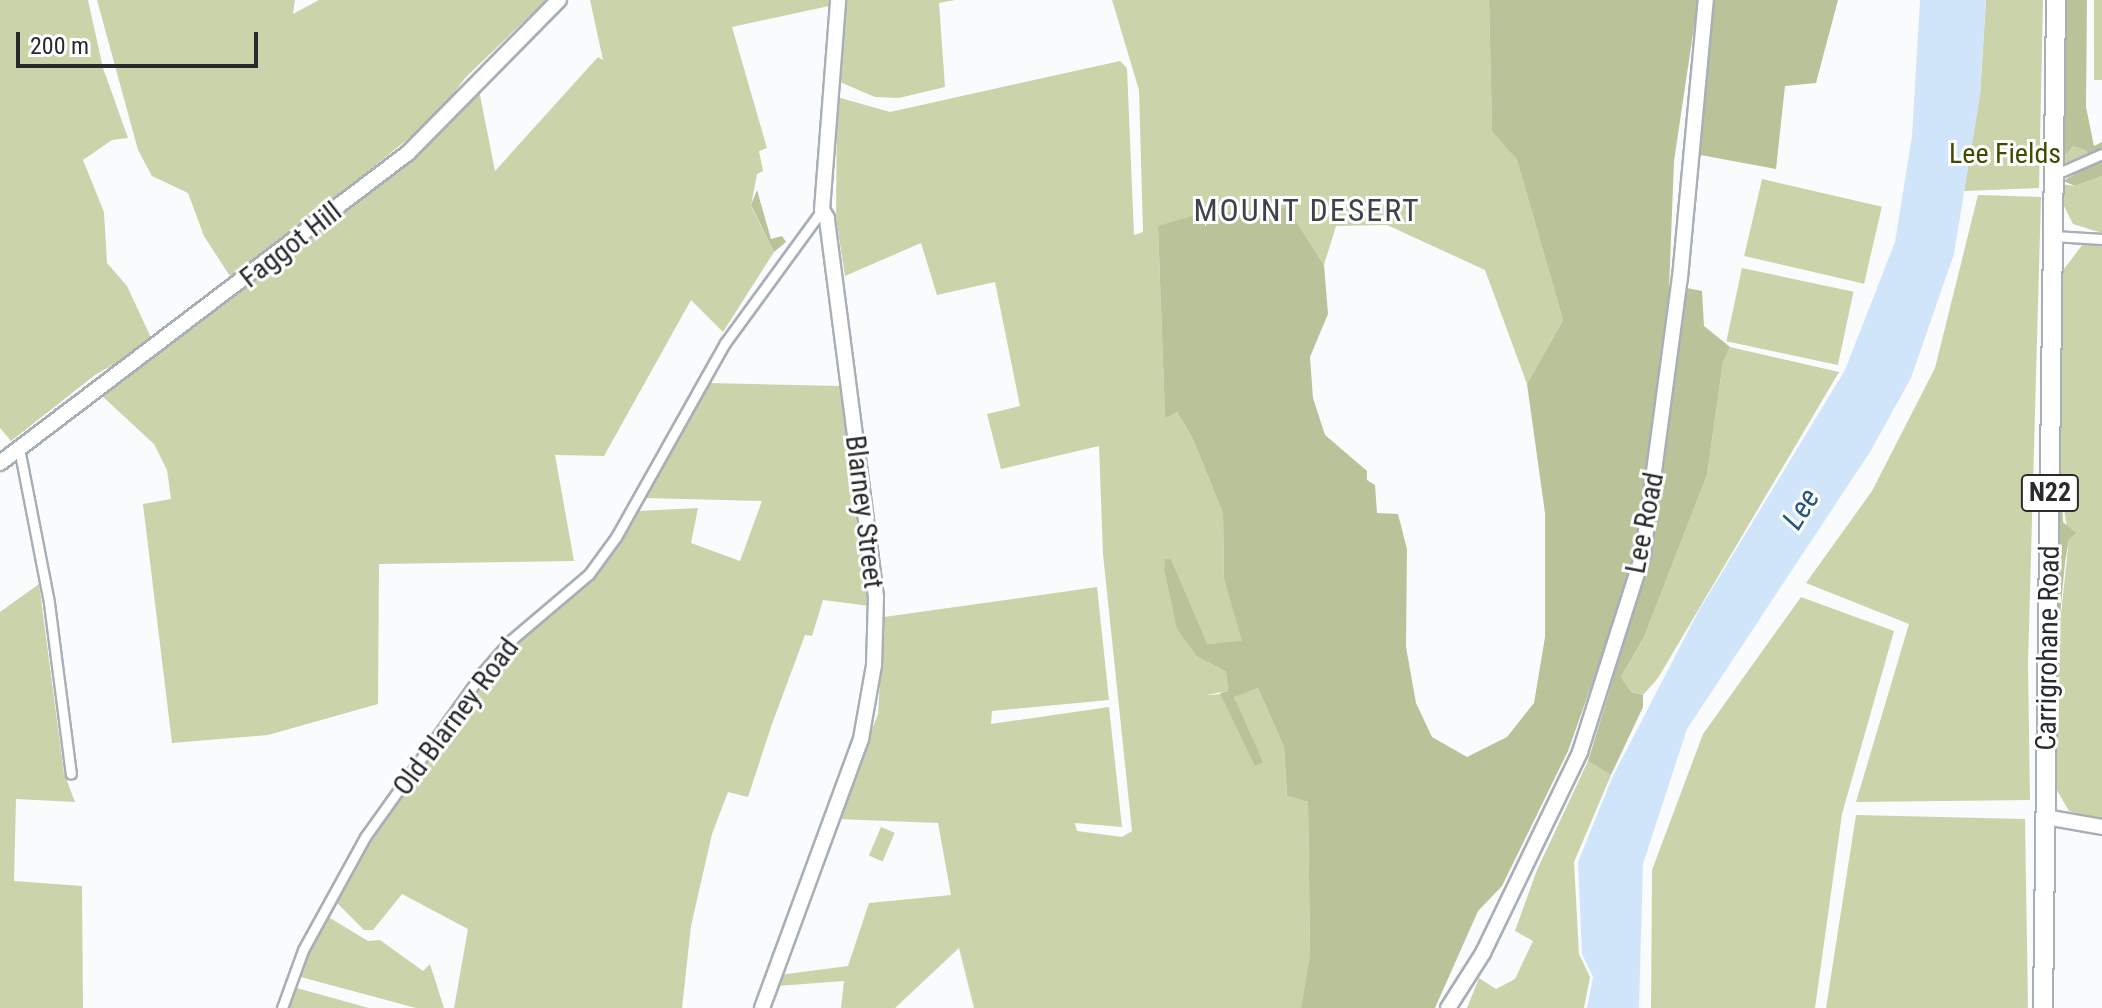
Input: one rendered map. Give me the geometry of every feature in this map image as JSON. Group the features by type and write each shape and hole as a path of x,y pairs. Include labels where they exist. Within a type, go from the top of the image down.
{"highway":[{"name":"Carrigrohane Road","path":"2043,1008 2056,0"}],"street":[{"name":"Faggot Hill","path":"0,463 408,153 559,0"},
{"name":"Blarney Street","path":"762,1008 861,739 874,665 876,597 827,218 822,210 838,0"},
{"name":"Lee Road","path":"1448,1008 1483,953 1580,752 1643,554 1680,278 1706,0"},
{"path":"2054,175 2102,154"},
{"name":"Old Blarney Road","path":"282,1008 303,950 365,837 483,672 510,641 589,574 616,537 725,343 822,210"},
{"path":"2053,236 2102,239"},
{"path":"19,448 49,603 71,774"},
{"path":"2046,817 2102,827"}],"green space":[{"path":"0,0 88,0 103,68 128,138 112,140 83,160 104,212 107,263 127,286 153,342 95,375 11,441 0,428"},
{"path":"97,0 295,0 293,14 319,0 546,0 466,77 435,117 233,281 204,236 188,193 152,176 138,150"},
{"path":"590,0 829,0 829,6 732,27 767,148 759,151 763,171 757,174 751,206 774,252 723,332 691,300 604,456 555,455 574,561 379,564 378,704 268,735 172,743 143,504 171,499 167,470 154,444 101,395 369,194 428,146 479,90 495,171 598,57 603,60"},
{"path":"844,0 955,0 939,3 945,87 899,98 875,97 840,82"},
{"path":"1112,0 1489,0 1492,130 1517,160 1563,320 1527,384 1485,270 1387,225 1336,226 1324,265 1287,207 1158,226 1165,417 1177,412 1192,437 1223,513 1224,579 1243,642 1206,644 1171,559 1164,570 1175,619 1208,662 1226,672 1228,691 1206,695 1223,694 1255,765 1234,696 1258,688 1284,747 1287,796 1308,802 1310,954 1301,1008 974,1008 959,948 895,1008 841,1008 844,981 777,986 779,975 848,966 869,903 951,895 938,823 837,819 878,714 884,617 1097,587 1109,700 992,711 991,724 1109,707 1122,827 1075,823 1077,831 1122,837 1132,831 1103,554 1099,446 1001,469 987,414 1020,406 995,282 937,295 921,243 845,276 836,218 837,97 890,112 1120,61 1127,68 1134,235 1143,232 1139,90"},
{"path":"1489,0 1698,0 1674,161 1668,315 1635,563 1568,751 1502,886 1478,911 1435,1008 1301,1008 1310,954 1308,802 1287,796 1284,747 1258,688 1234,697 1263,762 1255,766 1220,693 1228,691 1226,672 1197,656 1177,629 1164,570 1165,559 1171,559 1207,644 1242,641 1224,579 1223,513 1192,437 1177,412 1165,418 1158,226 1196,215 1287,207 1324,265 1328,314 1310,357 1313,398 1325,435 1367,471 1367,480 1375,485 1377,513 1398,514 1407,549 1406,647 1416,703 1432,737 1467,757 1507,737 1534,703 1545,637 1545,513 1527,384 1563,320 1517,160 1492,131"},
{"path":"1713,0 1838,0 1816,83 1785,86 1776,169 1695,154"},
{"name":"Lee Fields","path":"1986,0 2043,0 2039,188 1964,191 1980,94"},
{"path":"2066,0 2087,0 2086,107 2094,146 2102,142 2102,152 2089,160 2087,151 2073,146 2067,154 2062,153"},
{"path":"2094,0 2102,0 2102,80 2094,80"},
{"path":"2073,146 2087,151 2089,160 2062,167 2062,153 2067,154"},
{"path":"2102,158 2102,176 2075,186 2063,181"},
{"path":"2102,176 2102,233 2073,224 2061,200 2061,184 2075,186"},
{"path":"1762,179 1882,207 1864,284 1744,256"},
{"path":"757,190 771,239 782,236 786,242 774,252 751,205"},
{"path":"1978,195 2041,197 2028,664 2030,800 1856,802 1909,624 1806,583 1872,491 1935,368"},
{"path":"2083,244 2102,245 2102,820 2069,811 2054,785 2055,670 2069,539 2058,474 2061,273"},
{"path":"1742,268 1854,292 1838,365 1726,341"},
{"path":"1687,288 1702,291 1704,326 1730,347 1723,362 1707,475 1644,637 1621,677 1631,692 1643,695 1643,707 1611,775 1588,761 1651,555"},
{"path":"1730,347 1839,372 1658,678 1643,695 1631,692 1621,677 1644,637 1707,475 1723,362"},
{"path":"706,383 840,386 870,606 823,600 812,636 805,635 748,797 728,792 712,834 691,926 682,1008 454,1008 468,929 402,894 373,930 364,930 334,900 366,838 475,690 512,645 588,581 638,511 698,508 691,543 740,561 762,501 644,498"},
{"path":"2061,472 2063,522 2076,533 2069,539 2065,562 2055,670"},
{"path":"39,584 64,773 75,802 16,799 14,881 82,886 83,1008 0,1008 0,612"},
{"path":"1801,597 1894,631 1842,814 1815,1008 1651,1008 1652,870 1703,734"},
{"path":"1588,761 1611,775 1574,862 1579,954 1590,977 1584,1008 1467,1008 1479,978 1496,989 1515,979 1533,941 1515,931 1537,870"},
{"path":"1856,815 2025,819 2028,1008 1826,1008"},
{"path":"881,827 895,833 883,861 869,856"},
{"path":"325,915 368,941 380,940 423,971 430,964 444,1008 416,1008 297,976"},
{"path":"293,987 369,1008 285,1008"}],"water":[{"name":"Lee","path":"1920,0 1986,0 1980,94 1954,254 1911,378 1870,452 1687,729 1643,864 1639,1008 1587,1008 1593,977 1582,954 1578,862 1612,778 1698,612 1845,370 1895,242 1912,136"}],"district":[{"name":"MOUNT DESERT","path":"1307,210"}]}
